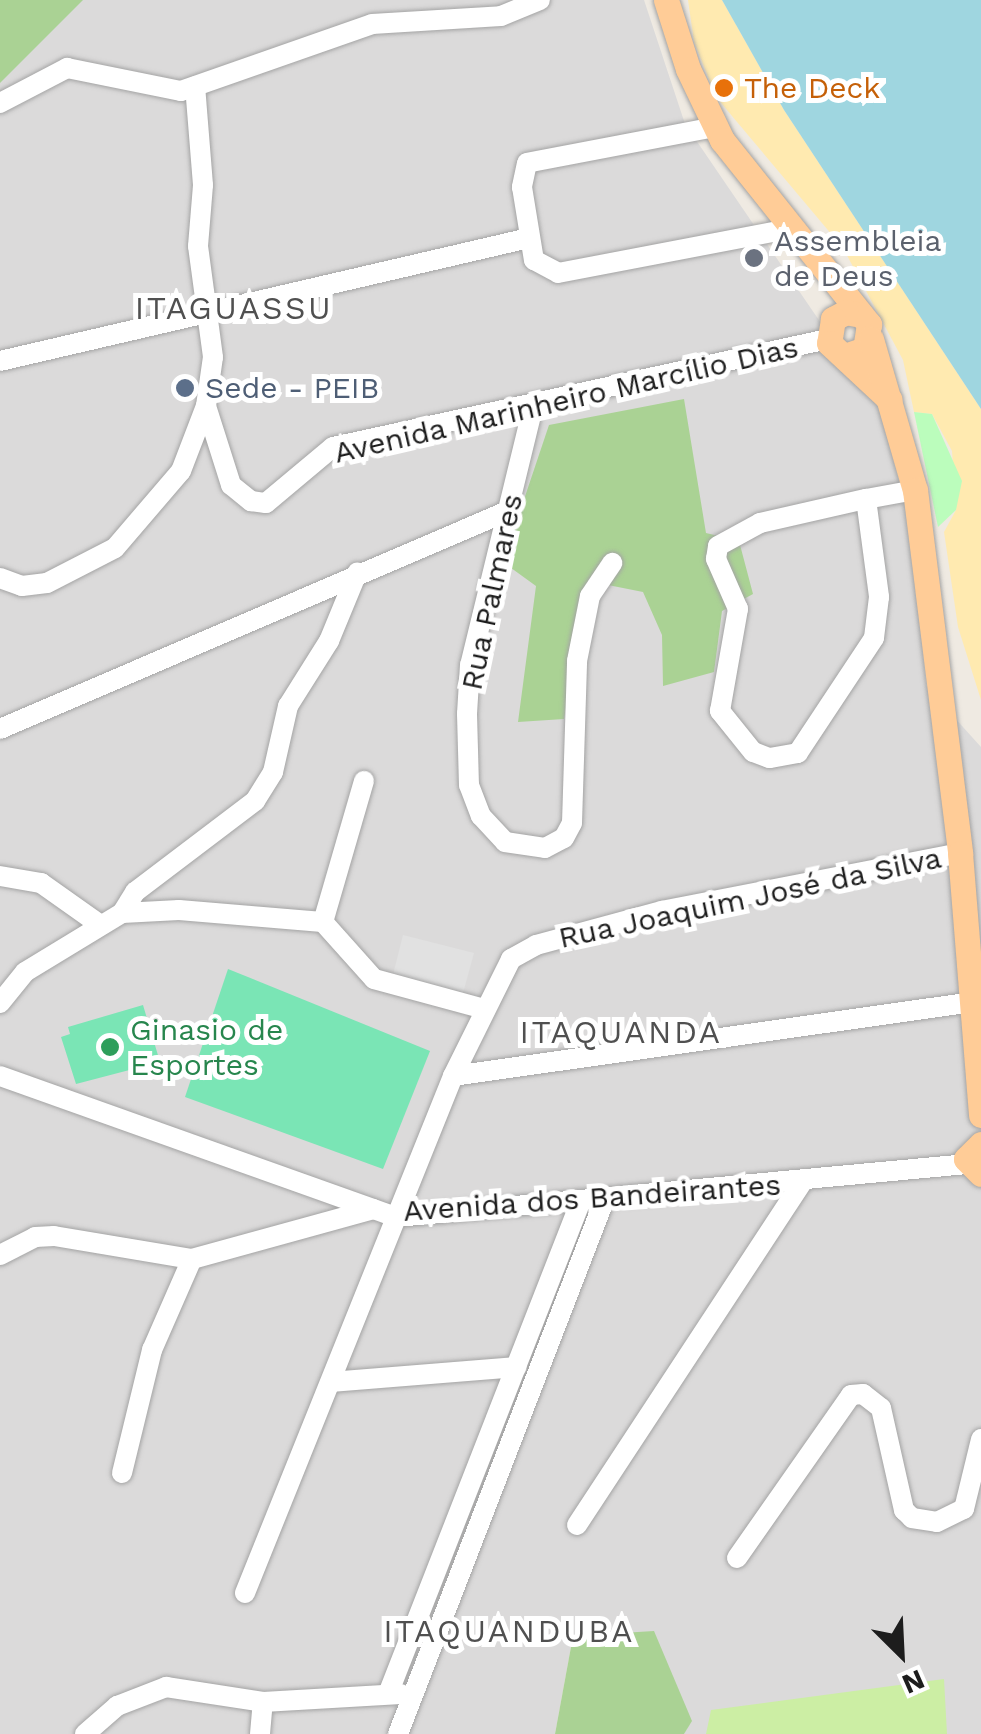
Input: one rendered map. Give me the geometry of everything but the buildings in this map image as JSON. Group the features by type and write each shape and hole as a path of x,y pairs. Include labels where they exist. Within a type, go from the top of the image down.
{"main road":[{"path":"666,0 672,29 715,127 861,315 890,400 915,490 960,852 981,1115"},
{"path":"819,262 834,341 890,400"},
{"path":"834,341 841,313 861,315"},
{"path":"834,341 861,352 871,340"}],"street":[{"path":"0,103 67,68 165,92 195,86 372,24 501,16 540,0"},
{"path":"0,578 22,586 46,583 115,548 172,485 206,406 214,357 198,246 202,186 195,86"},
{"path":"715,127 527,163 521,177 534,260 558,273 794,228"},
{"path":"0,361 528,238"},
{"name":"Avenida Marinheiro Marcílio Dias","path":"206,406 231,485 251,501 266,503 333,447 834,341"},
{"name":"Rua Palmares","path":"534,404 470,665 465,762 481,816 505,842 545,848 564,838 572,823 577,661 590,596 612,563"},
{"path":"866,499 878,597 874,638 798,753 768,758 753,752 720,711 738,609 716,560 718,546 760,523 866,499 915,490"},
{"path":"0,729 510,510"},
{"path":"122,913 134,892 266,788 288,706 329,641 357,573"},
{"path":"323,922 364,782"},
{"name":"Rua Joaquim José da Silva","path":"245,1593 453,1076 482,1008 511,959 550,940 960,852"},
{"path":"0,876 40,883 100,924"},
{"path":"0,1003 25,972 100,924 122,913 179,910 323,922 374,980 482,1008"},
{"path":"453,1076 974,1002"},
{"name":"Avenida dos Bandeirantes","path":"0,1076 397,1217 802,1182 976,1161"},
{"path":"577,1525 802,1182"},
{"path":"398,1734 410,1694 604,1200"},
{"path":"388,1694 580,1203"},
{"path":"4,1246 54,1236 192,1259 373,1209"},
{"path":"122,1473 148,1361 192,1259"},
{"path":"330,1382 516,1367"},
{"path":"737,1558 851,1395 875,1399 881,1408 904,1510 912,1518 937,1522 964,1510 981,1439"},
{"path":"93,1731 117,1706 166,1686 218,1700 262,1702 410,1694"},
{"path":"260,1734 262,1702"}],"shaded area":[{"path":"0,0 644,0 685,124 881,411 912,533 926,686 981,747 981,1734 684,1734 691,1721 573,1636 555,1734 0,1734"},
{"path":"403,935 474,953 463,993 393,975"}],"green space":[{"path":"0,0 83,0 0,83"},
{"path":"684,399 706,533 739,541 753,594 722,611 714,672 663,686 662,635 643,592 588,581 564,719 518,722 536,586 503,562 549,425"},
{"path":"914,412 932,414 962,481 956,510 938,527"},
{"path":"228,969 430,1051 383,1169 185,1097"},
{"name":"Ginasio de Esportes","path":"143,1005 160,1062 76,1084 61,1037 70,1034 68,1027"},
{"path":"654,1631 692,1721 684,1734 555,1734 573,1636"},
{"path":"944,1679 947,1734 706,1734 711,1710"}],"sand":[{"path":"688,0 722,0 784,110 981,409 981,700 958,627 944,532 956,510 952,451 932,414 914,412 903,360 843,248 716,97 694,42"}],"water":[{"path":"722,0 981,0 981,409 784,110"}],"place":[{"name":"The Deck","path":"724,88"},
{"name":"Assembleia de Deus","path":"754,258"},
{"name":"Sede - PEIB","path":"185,388"},
{"name":"Ginasio de Esportes","path":"110,1047"}],"district":[{"name":"ITAGUASSU","path":"234,308"},
{"name":"ITAQUANDA","path":"621,1032"},
{"name":"ITAQUANDUBA","path":"509,1631"}]}
